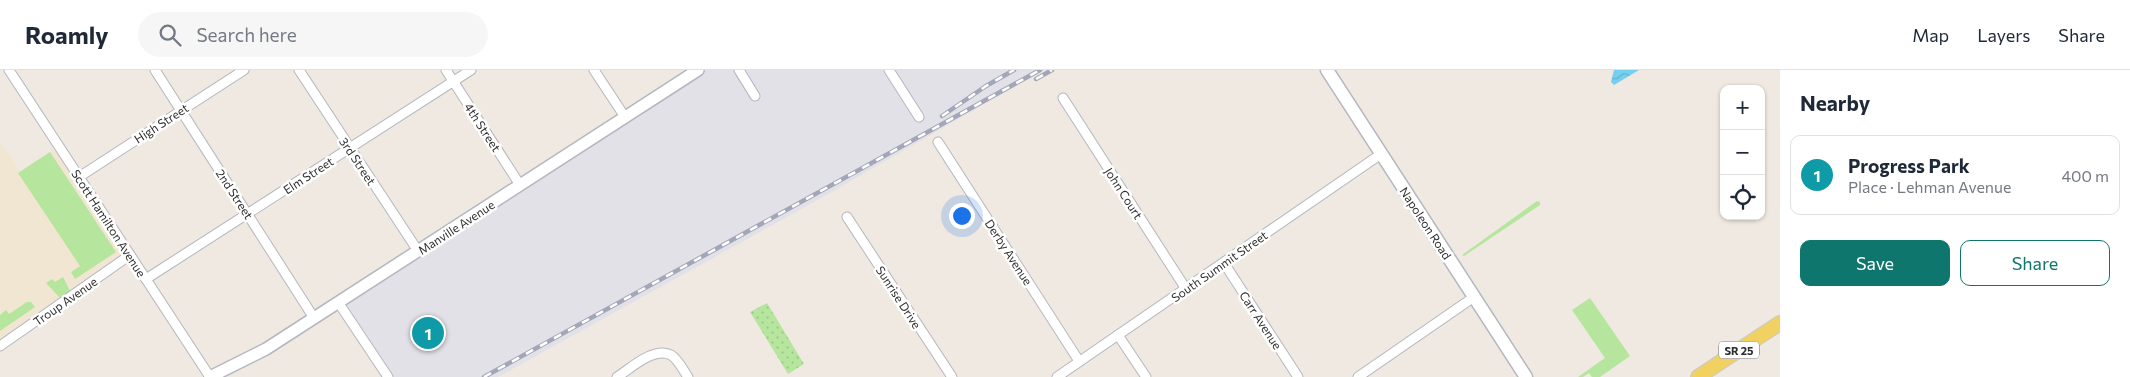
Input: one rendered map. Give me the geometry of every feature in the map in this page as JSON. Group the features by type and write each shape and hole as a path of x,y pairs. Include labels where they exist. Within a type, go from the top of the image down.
{"main road":[{"name":"Napoleon Road","path":"1326,70 1526,377"},
{"name":"SR 25","path":"1698,377 1780,323"}],"street":[{"name":"Scott Hamilton Avenue","path":"9,70 210,377"},
{"name":"2nd Street","path":"155,70 314,318"},
{"name":"High Street","path":"79,177 244,70"},
{"name":"3rd Street","path":"299,70 418,251"},
{"name":"4th Street","path":"446,70 520,185"},
{"name":"Elm Street","path":"146,280 471,70"},
{"path":"594,70 625,117"},
{"name":"Manville Avenue","path":"210,377 260,352 698,70"},
{"path":"739,70 755,96"},
{"path":"889,70 919,117"},
{"name":"John Court","path":"1063,98 1186,289"},
{"name":"Derby Avenue","path":"938,142 1079,361"},
{"name":"South Summit Street","path":"1057,377 1381,154"},
{"name":"Sunrise Drive","path":"847,217 952,377"},
{"name":"Troup Avenue","path":"0,346 130,255"},
{"name":"Carr Avenue","path":"1224,263 1298,377"},
{"path":"1358,377 1474,297"},
{"path":"338,302 388,377"},
{"path":"1118,335 1146,377"},
{"path":"618,377 646,358 664,353 671,355 688,377"}],"shaded area":[{"path":"698,70 1043,70 825,196 498,377 388,377 338,302"},
{"path":"0,141 20,172 59,146 130,255 0,346"}],"green space":[{"path":"50,152 116,252 75,279 71,272 80,266 18,173"},
{"path":"1537,201 1540,202 1540,205 1464,256 1462,255"},
{"path":"63,277 70,291 60,298 46,283 52,279 55,282"},
{"path":"1590,298 1630,356 1600,377 1592,377 1589,373 1583,377 1578,377 1605,358 1572,310"},
{"path":"27,302 31,302 35,307 0,331 0,315 6,310 9,314"},
{"path":"767,303 804,364 788,374 750,312"}],"water":[{"path":"1614,70 1639,70 1614,85 1611,82"}],"railway":[{"path":"942,116 986,86 1014,70"},
{"path":"484,377 1040,70"},
{"path":"1036,79 1052,70"}],"place":[{"name":"Progress Park","path":"428,333"}]}
